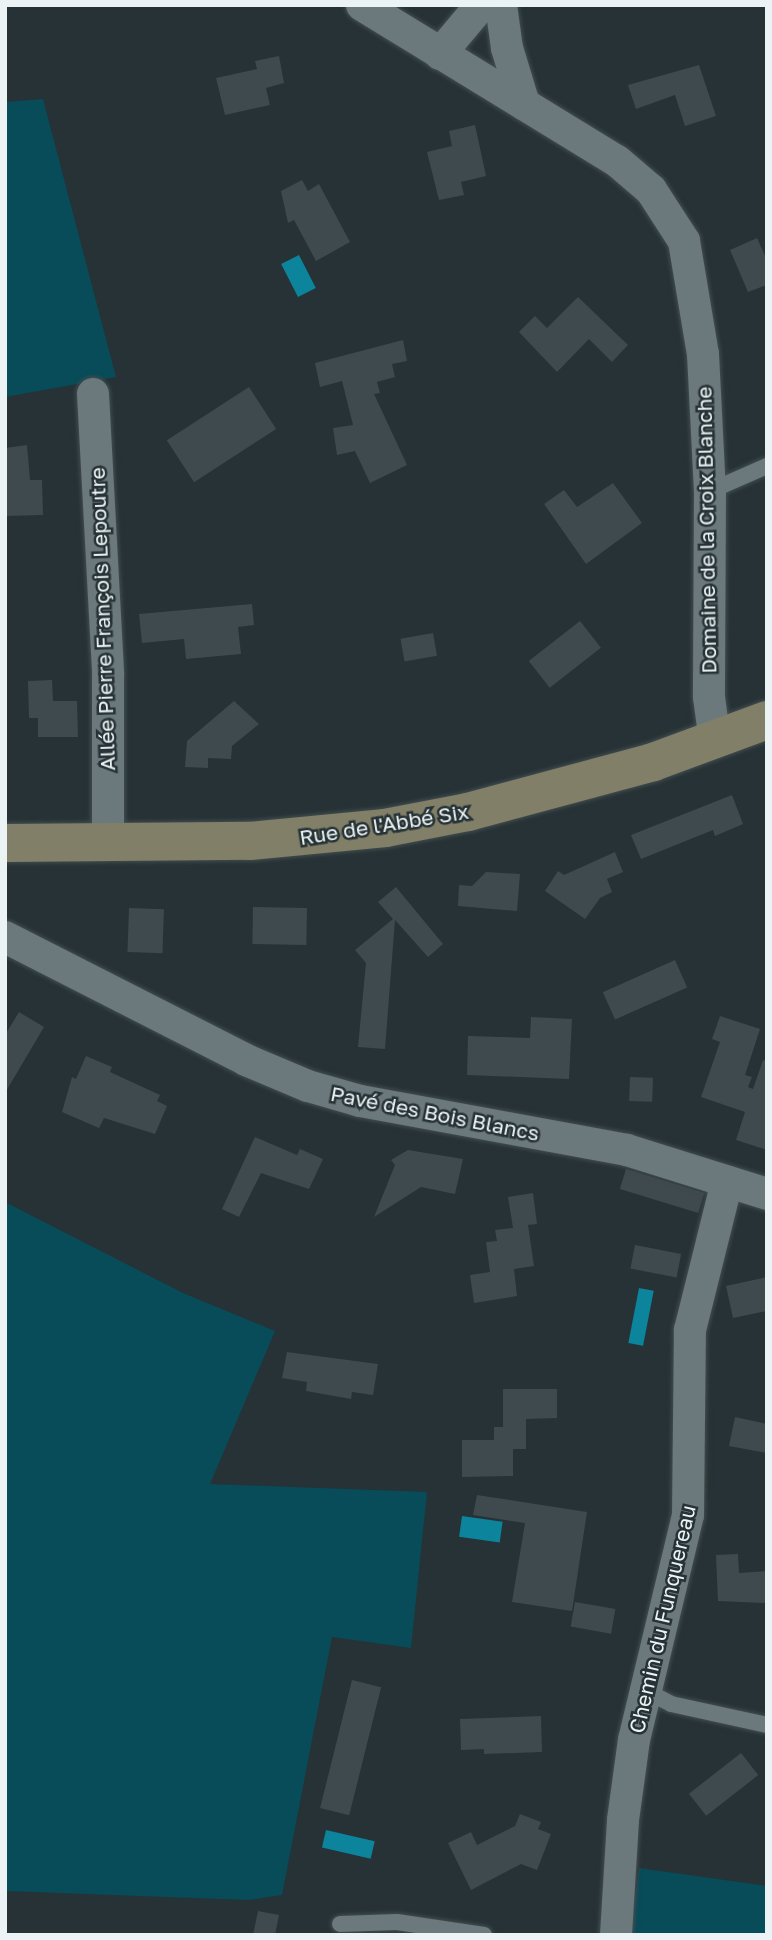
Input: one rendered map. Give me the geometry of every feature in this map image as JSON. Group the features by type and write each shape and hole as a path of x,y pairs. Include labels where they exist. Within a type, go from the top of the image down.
{"main road":[{"name":"Rue de l'Abbé Six","path":"108,832 202,833 403,811 572,784 715,741 767,720"},
{"path":"5,820 108,832"},
{"path":"5,843 108,832"}],"street":[{"name":"Domaine de la Croix Blanche","path":"362,5 637,177 664,207 684,241 698,307 710,491 709,697 715,741"},
{"path":"440,54 481,5"},
{"path":"501,5 507,48 524,104"},
{"name":"Allée Pierre François Lepoutre","path":"93,394 107,675 108,832"},
{"name":"Pavé des Bois Blancs","path":"5,937 222,1048 307,1086 360,1101 627,1150 767,1194"},
{"name":"Chemin du Funquereau","path":"616,1935 626,1792 645,1690 686,1525 690,1492 690,1330 727,1182"}],"lane":[{"path":"710,491 767,466"},
{"path":"645,1690 671,1704 767,1725"},
{"path":"340,1924 397,1922 484,1935"}],"shaded area":[{"path":"43,99 116,377 5,397 5,102"},
{"path":"299,255 316,288 298,297 281,264"},
{"path":"5,1202 183,1293 275,1331 210,1484 427,1492 411,1648 332,1637 282,1895 249,1900 5,1891"},
{"path":"639,1288 654,1291 643,1346 628,1343"},
{"path":"462,1516 503,1522 500,1543 459,1537"},
{"path":"326,1830 375,1841 371,1859 322,1848"},
{"path":"639,1868 767,1886 767,1935 630,1935"}],"building":[{"path":"279,56 284,83 266,88 270,105 225,115 216,78 257,69 255,61"},
{"path":"699,65 716,116 685,126 675,95 636,109 628,85"},
{"path":"475,125 486,176 461,182 464,195 439,200 427,152 452,146 449,131"},
{"path":"302,180 308,191 319,184 350,242 316,261 294,220 288,223 281,191"},
{"path":"757,238 767,260 767,285 748,292 730,250"},
{"path":"578,297 628,345 612,362 589,339 557,372 519,332 535,316 547,328"},
{"path":"403,340 407,361 392,364 395,377 377,382 380,393 374,394 407,465 370,483 355,451 337,455 333,428 353,425 342,381 320,387 315,363"},
{"path":"249,387 276,429 194,482 167,440"},
{"path":"27,445 30,480 42,480 43,515 5,516 5,448"},
{"path":"613,483 642,523 586,564 544,504 564,490 577,507"},
{"path":"252,604 254,625 238,627 241,654 186,659 184,639 142,643 139,614"},
{"path":"580,621 601,648 550,688 529,661"},
{"path":"433,633 437,656 404,661 401,639"},
{"path":"52,680 53,701 77,701 78,737 38,737 38,718 29,718 28,681"},
{"path":"234,701 259,724 232,746 231,759 208,758 208,768 185,767 187,741"},
{"path":"732,795 743,824 715,836 713,830 641,859 631,835"},
{"path":"615,852 623,872 607,879 612,892 600,898 585,919 545,891 558,871 564,875"},
{"path":"486,872 520,874 517,911 458,906 459,885 472,886"},
{"path":"396,887 443,944 428,957 395,920 385,1049 358,1047 366,963 355,950 393,919 378,902"},
{"path":"253,907 307,908 306,945 252,944"},
{"path":"129,908 164,909 162,953 127,952"},
{"path":"675,960 687,987 615,1020 603,992"},
{"path":"19,1012 44,1027 5,1093 5,1035"},
{"path":"720,1016 760,1029 745,1075 752,1077 748,1087 753,1089 763,1060 767,1061 767,1150 736,1140 745,1112 701,1097 720,1042 712,1039"},
{"path":"531,1017 572,1019 569,1079 467,1075 468,1036 530,1038"},
{"path":"86,1056 112,1067 110,1072 160,1095 157,1101 167,1106 155,1134 104,1118 99,1128 62,1112 72,1077 76,1079"},
{"path":"630,1077 653,1078 652,1102 629,1101"},
{"path":"255,1137 297,1155 300,1149 323,1159 309,1189 261,1173 239,1217 222,1209"},
{"path":"408,1150 463,1159 455,1194 421,1187 374,1217 395,1165 391,1160"},
{"path":"626,1169 704,1193 698,1213 620,1189"},
{"path":"533,1193 537,1224 528,1225 534,1266 514,1269 517,1296 474,1303 470,1275 490,1272 486,1242 497,1241 495,1230 513,1228 508,1197"},
{"path":"635,1245 681,1254 677,1278 630,1269"},
{"path":"767,1277 767,1311 733,1318 726,1286"},
{"path":"287,1352 378,1364 373,1395 352,1392 351,1399 306,1391 307,1382 282,1378"},
{"path":"503,1389 557,1389 557,1418 526,1419 526,1449 513,1449 513,1476 462,1477 462,1440 494,1440 494,1427 503,1427"},
{"path":"735,1417 767,1424 767,1453 729,1446"},
{"path":"477,1495 587,1512 572,1611 512,1602 525,1523 473,1515"},
{"path":"738,1554 739,1573 767,1571 767,1603 718,1601 716,1555"},
{"path":"575,1602 615,1609 611,1634 571,1627"},
{"path":"352,1680 381,1687 349,1815 320,1808"},
{"path":"541,1716 542,1752 484,1754 484,1749 461,1750 460,1719"},
{"path":"741,1753 758,1775 706,1816 689,1794"},
{"path":"520,1814 541,1822 538,1829 551,1834 537,1870 521,1864 471,1890 448,1843 471,1832 477,1845 515,1826"},
{"path":"258,1911 279,1915 275,1935 253,1935"}]}
